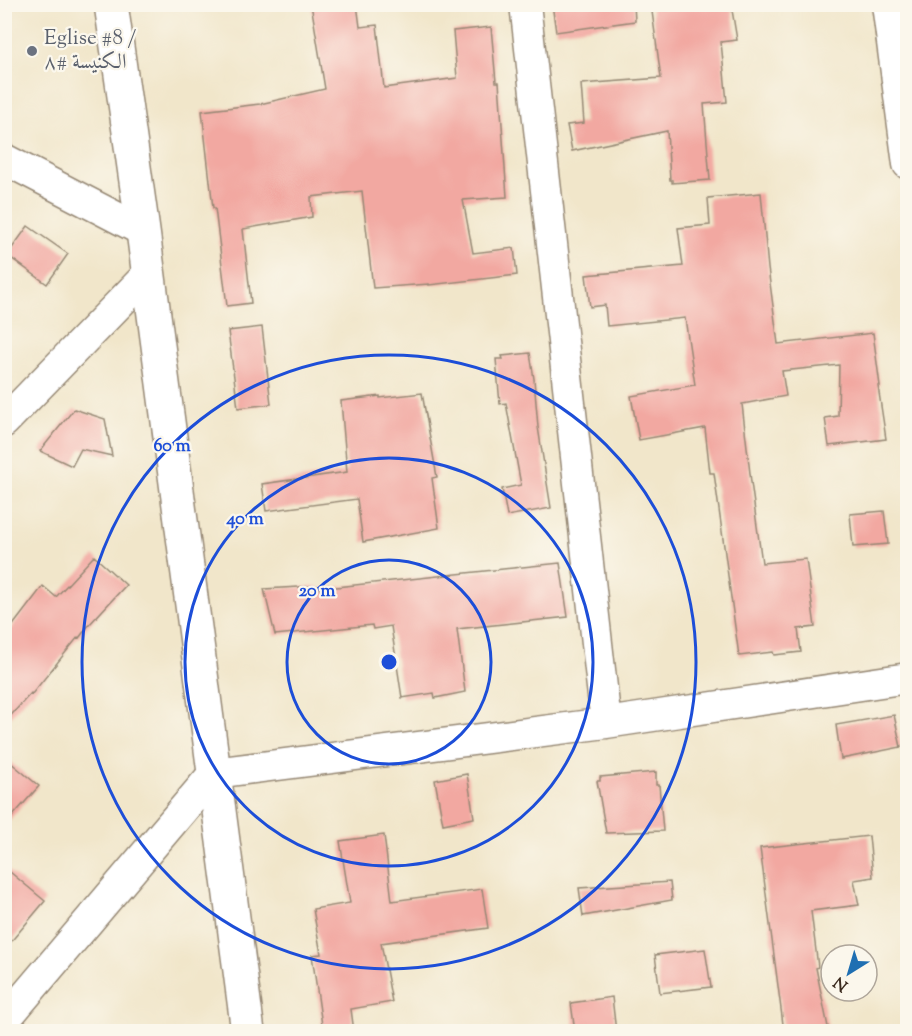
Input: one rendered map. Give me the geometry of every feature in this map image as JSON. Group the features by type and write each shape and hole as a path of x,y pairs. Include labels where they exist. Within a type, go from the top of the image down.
{"street":[{"path":"111,4 248,1032"},
{"path":"525,4 606,723"},
{"path":"887,4 908,164"},
{"path":"4,159 143,231"},
{"path":"4,422 148,274"},
{"path":"4,1021 214,773 606,723 908,678"}],"building":[{"path":"311,4 357,4 360,27 377,25 384,88 457,78 453,31 491,27 496,82 499,82 507,197 463,200 473,253 514,248 517,275 429,285 373,288 362,191 311,197 312,217 243,229 251,303 227,306 202,111 260,104 325,89"},
{"path":"552,4 634,4 635,21 556,32"},
{"path":"651,4 731,4 737,40 721,42 727,102 704,104 710,180 672,183 667,131 572,151 567,125 584,123 581,84 661,78"},
{"path":"761,193 778,344 873,333 886,439 829,446 825,418 838,416 839,365 782,371 786,396 742,404 762,563 806,559 815,627 798,629 801,652 774,655 773,652 739,656 714,473 710,473 705,428 639,440 631,396 695,385 685,318 607,326 605,305 590,307 586,275 683,266 678,228 710,225 708,198"},
{"path":"28,226 68,254 47,284 7,255"},
{"path":"262,327 271,404 238,408 228,331"},
{"path":"530,353 538,427 551,508 507,516 502,489 521,485 506,403 500,404 496,359 503,359 502,356"},
{"path":"422,393 437,477 432,478 439,528 363,542 357,499 266,511 262,484 347,472 341,401"},
{"path":"74,409 105,419 112,456 81,449 72,466 40,451"},
{"path":"884,511 888,544 853,547 850,514"},
{"path":"94,556 126,585 4,723 4,637 43,586 56,597"},
{"path":"560,563 568,617 457,629 465,692 435,698 434,693 402,698 391,626 373,629 372,625 275,635 264,589 317,586 318,589"},
{"path":"894,715 901,747 841,759 836,725"},
{"path":"4,757 39,786 4,826"},
{"path":"656,772 663,831 606,833 597,781 600,781 600,777"},
{"path":"467,774 474,818 443,824 435,780"},
{"path":"384,835 392,901 482,889 488,928 381,943 392,1002 351,1009 354,1032 323,1032 312,955 321,954 313,909 350,903 340,841"},
{"path":"869,836 873,877 854,880 859,905 811,911 818,967 816,968 819,1003 823,1003 829,1032 784,1032 760,848"},
{"path":"4,867 45,901 4,950"},
{"path":"670,882 672,900 583,916 579,888"},
{"path":"705,949 711,987 660,993 655,955"},
{"path":"612,997 616,1032 575,1032 571,1003"}],"place":[{"name":"Eglise #8 / الكنيسة #٨","path":"32,51"}]}
